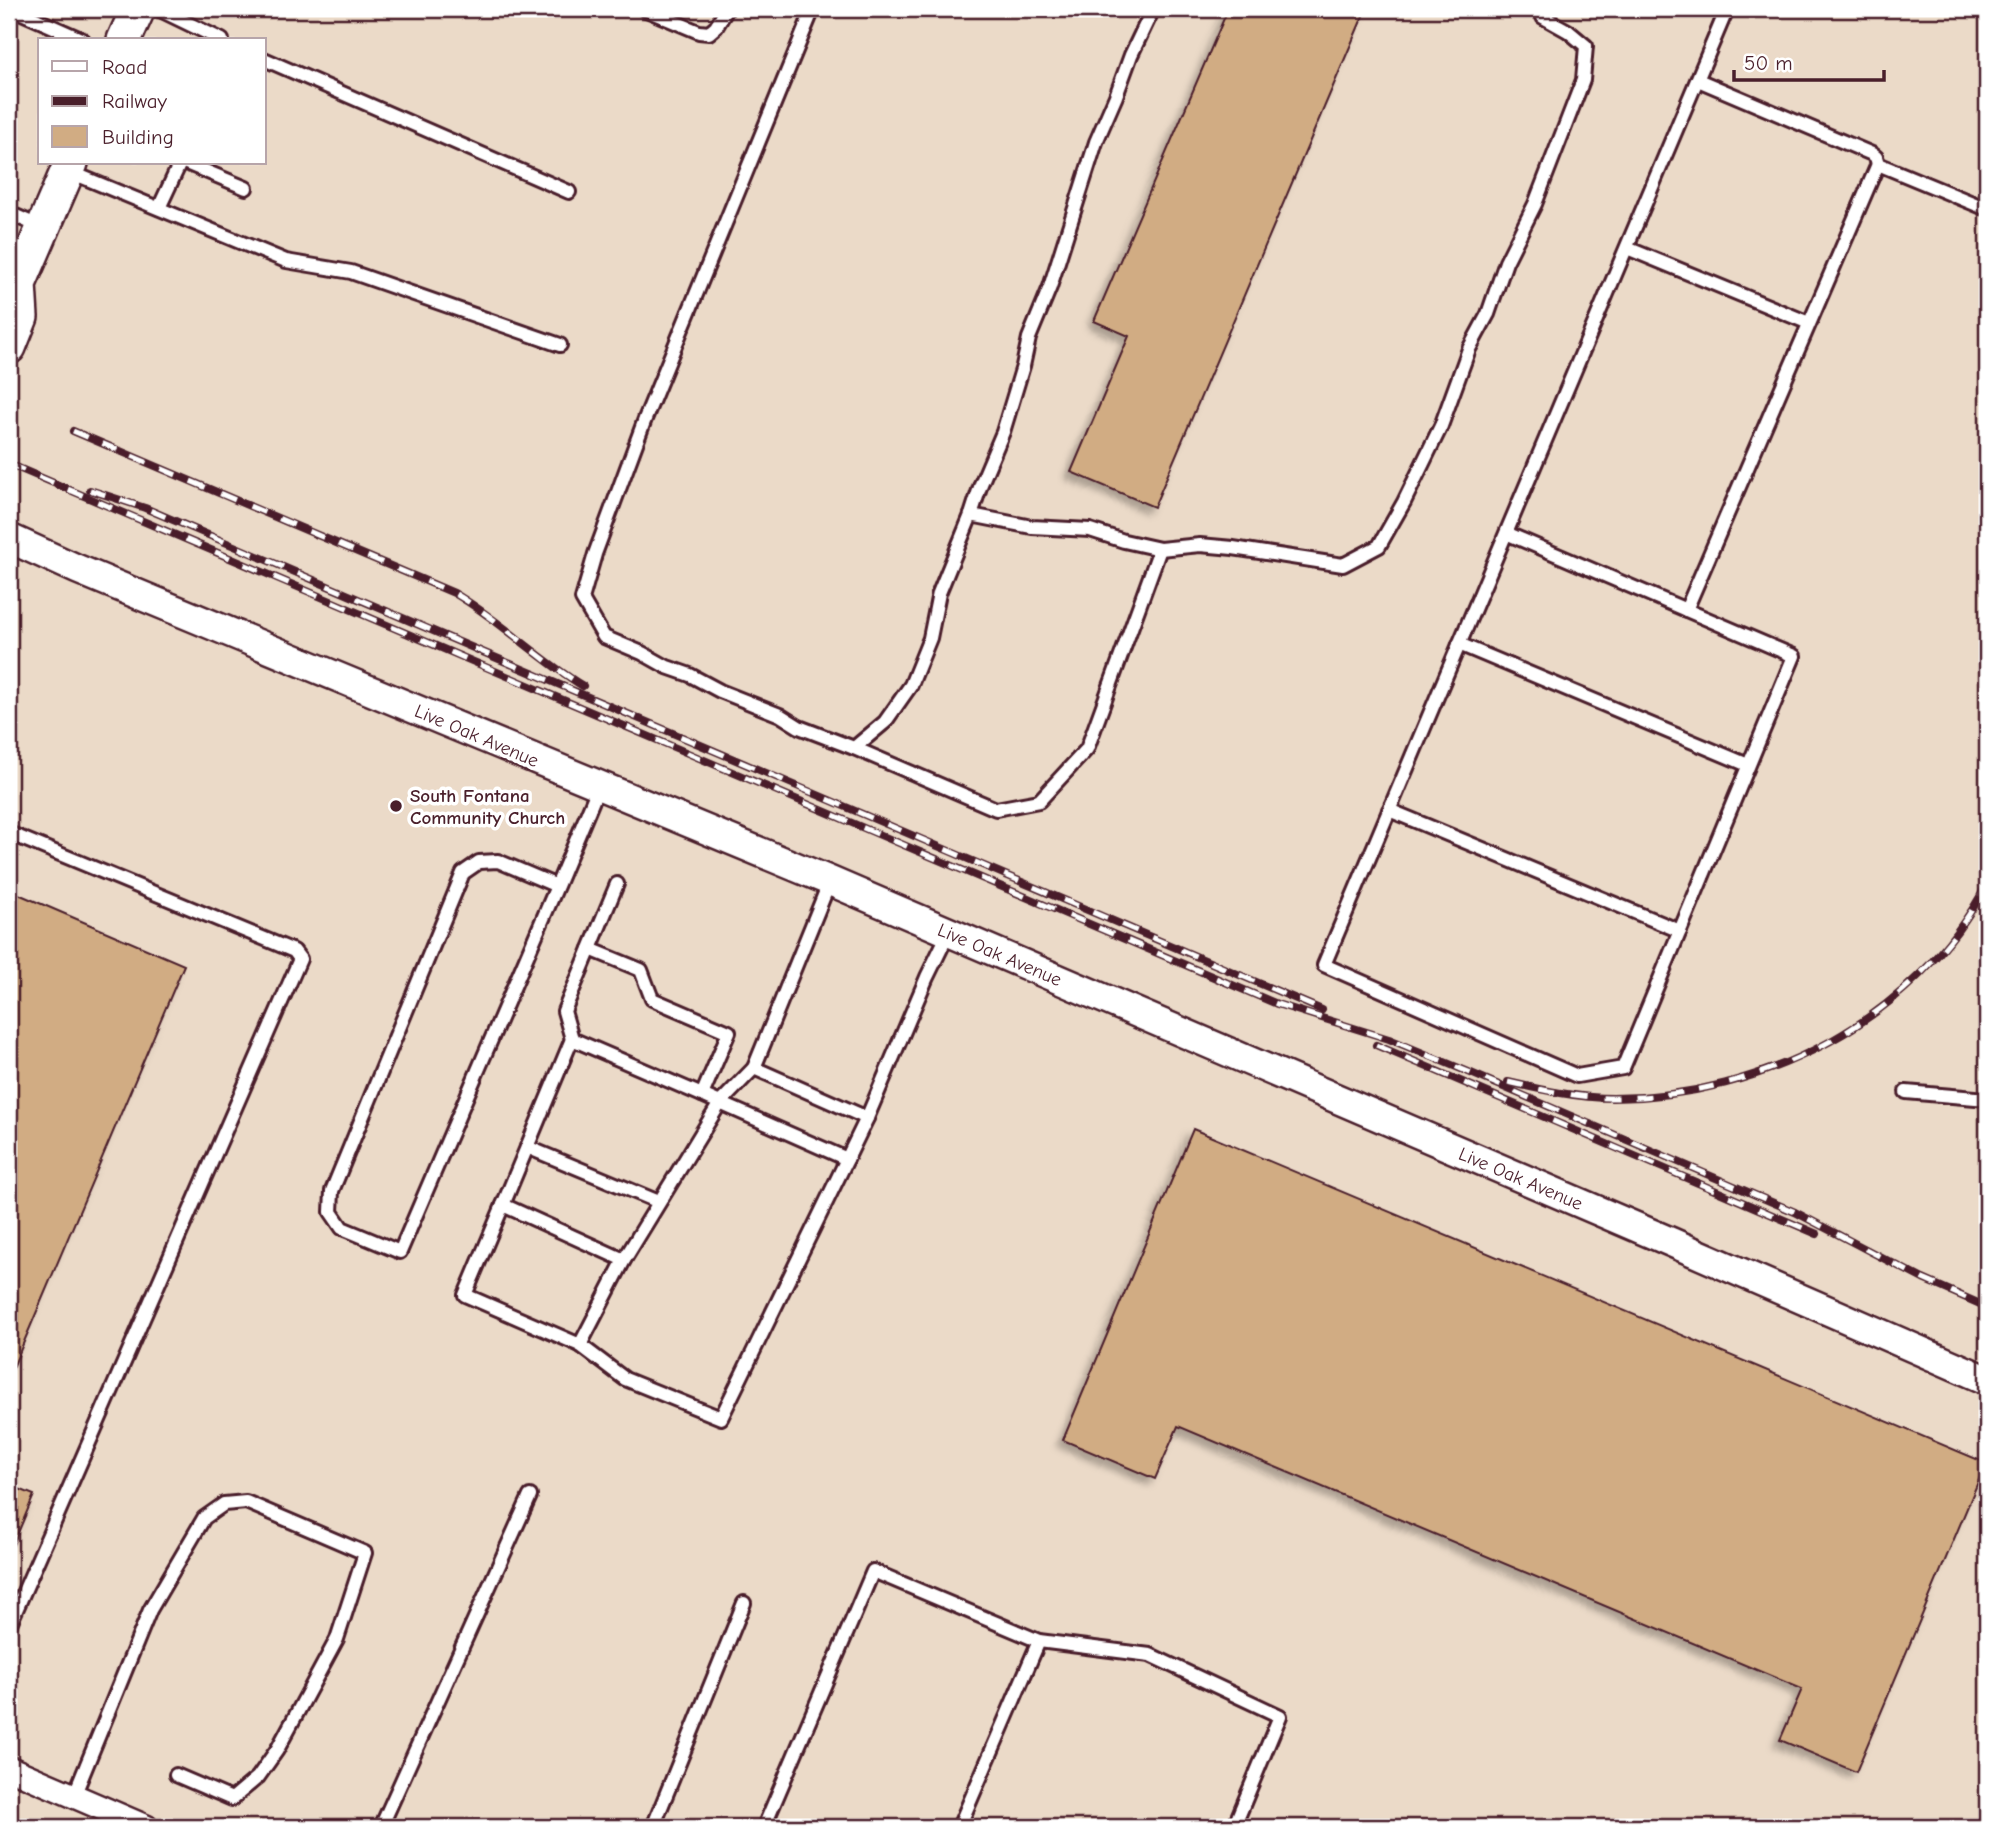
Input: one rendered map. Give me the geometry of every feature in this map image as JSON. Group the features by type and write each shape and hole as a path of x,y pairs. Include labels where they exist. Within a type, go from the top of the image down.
{"main road":[{"path":"125,38 138,9"},
{"path":"9,347 21,317 14,287 70,167"}],"street":[{"name":"Live Oak Avenue","path":"9,538 830,881 1987,1380"},
{"path":"9,1768 146,1827"}],"lane":[{"path":"158,9 218,38"},
{"path":"644,9 699,32 709,33 727,9"},
{"path":"813,9 645,419 600,542 582,599 604,637 720,691 780,715 799,727 996,809 1039,801 1087,749 1160,549"},
{"path":"854,748 885,722 911,685 930,638 939,593 1003,432 1029,338 1050,287 1096,142 1131,55 1153,9"},
{"path":"971,515 1032,527 1090,530 1160,549 1200,545 1343,565 1379,546 1441,426 1469,349 1488,314 1506,262 1535,204 1583,80 1586,46 1568,31 1543,17 1550,9"},
{"path":"1506,533 1794,656 1623,1068 1577,1076 1324,965 1459,644 1506,533 1627,248 1698,80 1727,9"},
{"path":"19,10 79,38"},
{"path":"266,60 569,191"},
{"path":"1686,610 1878,164 1872,154 1698,80"},
{"path":"159,208 180,164"},
{"path":"188,164 246,188"},
{"path":"1878,164 1987,209"},
{"path":"70,167 286,261 351,272 560,345"},
{"path":"9,213 43,229"},
{"path":"1627,248 1810,323"},
{"path":"1459,644 1748,765"},
{"path":"557,886 498,861 479,862 463,873 332,1191 331,1212 342,1228 400,1252 557,886 600,785"},
{"path":"1390,810 1680,931"},
{"path":"9,833 294,951 300,959 9,1626"},
{"path":"580,1345 624,1260 719,1103 754,1068 830,881"},
{"path":"617,884 564,1011 572,1039 465,1295 580,1345 625,1379 720,1418 867,1118 949,932"},
{"path":"590,948 641,970 652,999 729,1032 702,1095"},
{"path":"572,1039 847,1159"},
{"path":"754,1068 867,1118"},
{"path":"1906,1091 1987,1099"},
{"path":"527,1147 659,1202"},
{"path":"503,1205 624,1260"},
{"path":"381,1827 530,1496"},
{"path":"74,1796 150,1611 204,1518 224,1504 246,1502 365,1553 337,1639 277,1750 258,1777 232,1800 176,1775"},
{"path":"764,1827 873,1571 1039,1641 1150,1655 1280,1716 1234,1827"},
{"path":"653,1827 744,1603"},
{"path":"959,1827 1039,1641"}],"shaded area":[{"path":"9,9 1987,9 1987,1827 9,1827"}],"building":[{"path":"1228,9 1366,9 1154,507 1071,472 1129,336 1094,321"},
{"path":"9,890 184,965 9,1377"},
{"path":"1193,1129 1986,1463 1856,1772 1780,1740 1802,1689 1178,1426 1155,1479 1063,1440"},
{"path":"9,1485 34,1495 9,1554"}],"railway":[{"path":"73,431 454,593 583,686"},
{"path":"9,464 1277,1004 1389,1039 1471,1073 1795,1212 1923,1279 1987,1307"},
{"path":"90,490 145,508 1322,1010"},
{"path":"1508,1082 1547,1091 1613,1098 1669,1094 1725,1083 1779,1066 1830,1042 1877,1011 1919,975 1956,932 1987,884"},
{"path":"1376,1045 1817,1234"}],"place":[{"name":"South Fontana Community Church","path":"396,806"}]}
